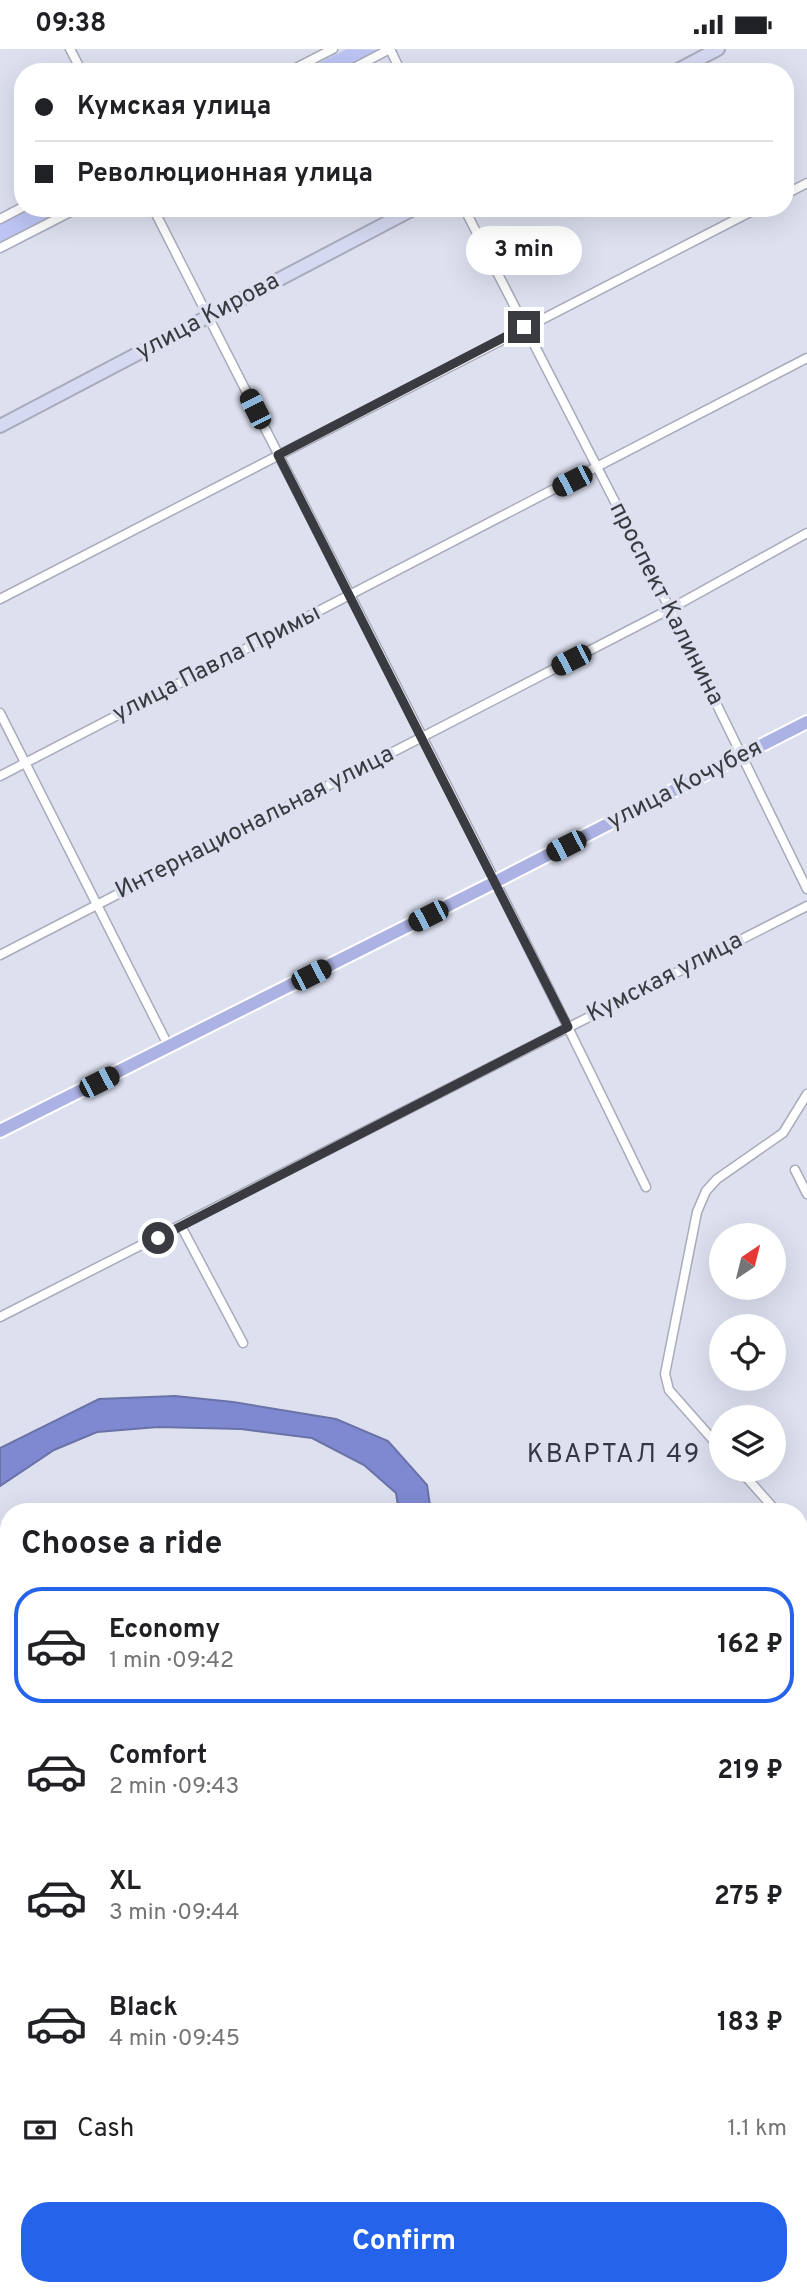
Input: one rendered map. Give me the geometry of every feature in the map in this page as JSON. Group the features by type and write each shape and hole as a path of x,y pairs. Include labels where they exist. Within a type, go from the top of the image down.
{"main road":[{"name":"улица Кочубея","path":"0,1131 807,722"}],"street":[{"path":"306,63 333,49"},
{"path":"363,63 390,49"},
{"path":"691,63 718,49"},
{"path":"0,248 60,217"},
{"path":"158,217 423,737 646,1187"},
{"name":"улица Кирова","path":"0,426 398,217"},
{"name":"проспект Калинина","path":"469,217 670,609 807,889"},
{"path":"0,599 740,217"},
{"name":"улица Павла Примы","path":"0,776 807,358"},
{"name":"Интернациональная улица","path":"0,955 670,609 807,533"},
{"path":"0,713 169,1047"},
{"name":"Кумская улица","path":"0,1317 807,906"},
{"path":"709,1435 669,1390 665,1374 697,1212 706,1191 718,1179 783,1133 807,1094"},
{"path":"795,1170 807,1194"},
{"path":"181,1226 243,1343"},
{"path":"751,1482 769,1503"}],"shaded area":[{"path":"347,49 379,50 354,63 319,63"},
{"path":"14,216 49,217 0,242 0,223"},
{"path":"175,1396 233,1402 336,1419 388,1441 427,1485 430,1503 398,1503 396,1493 364,1465 312,1438 241,1429 158,1427 97,1432 54,1450 0,1486 0,1448 99,1399"}],"district":[{"name":"КВАРТАЛ 49","path":"614,1455"}],"route":[{"path":"158,1238 568,1027 278,455 524,327"}]}
